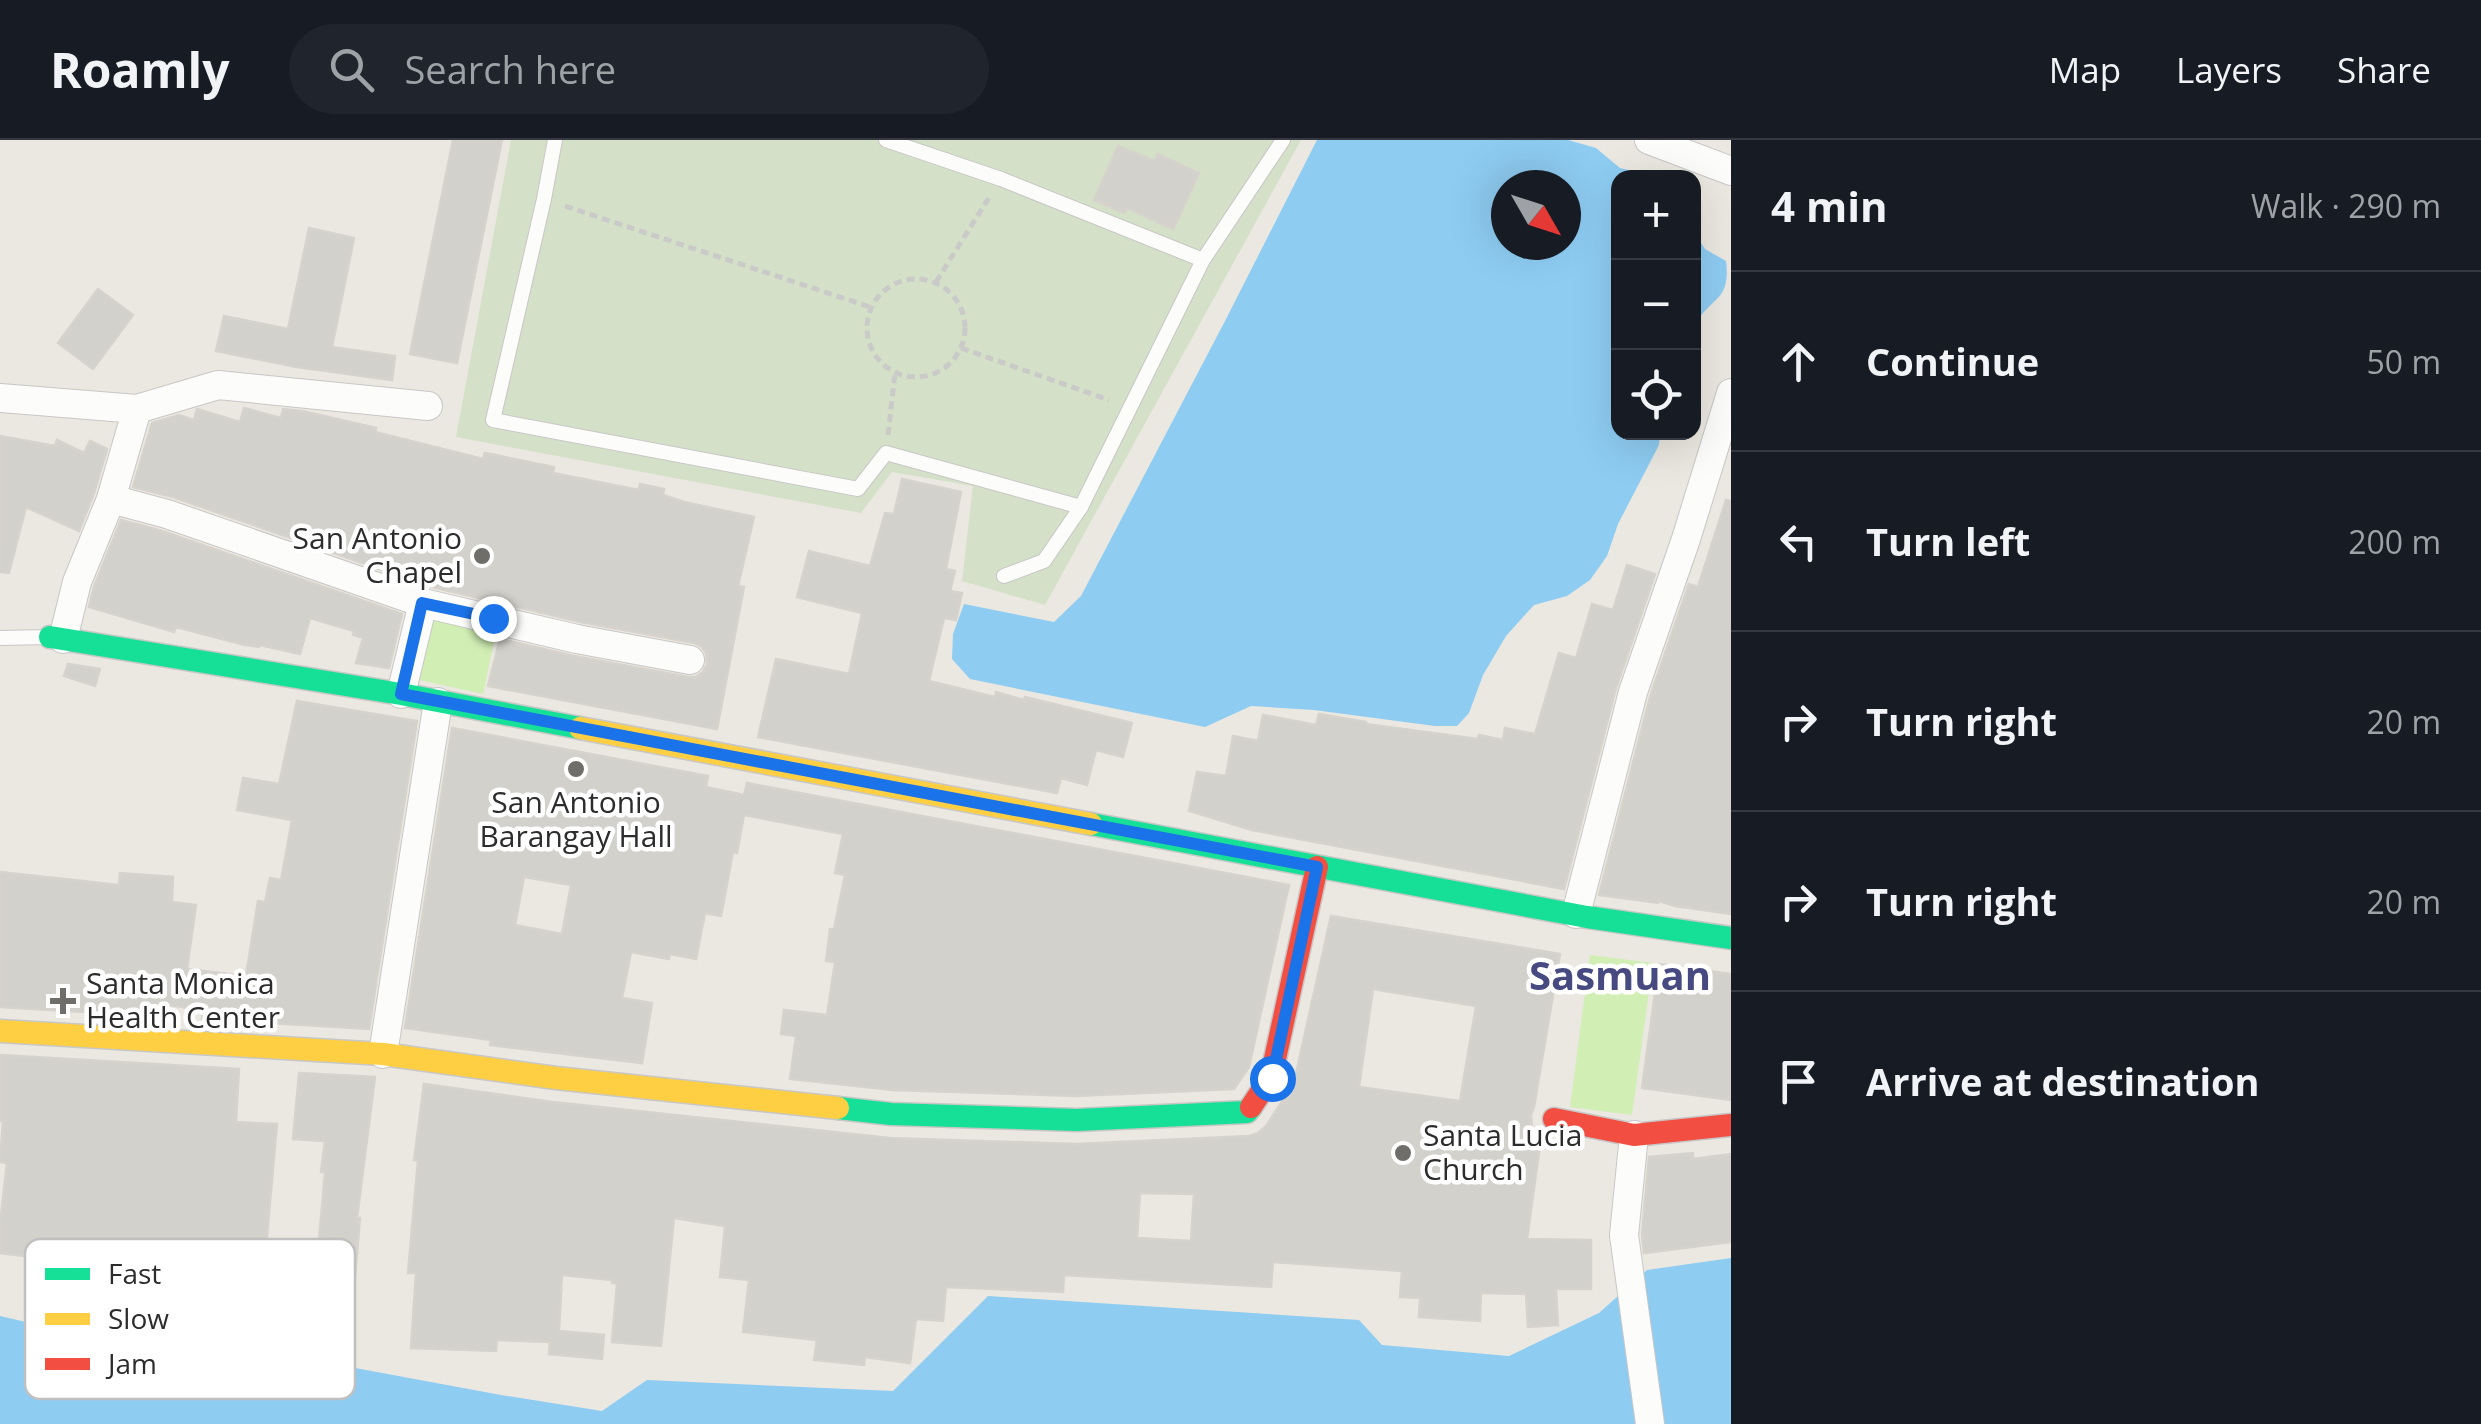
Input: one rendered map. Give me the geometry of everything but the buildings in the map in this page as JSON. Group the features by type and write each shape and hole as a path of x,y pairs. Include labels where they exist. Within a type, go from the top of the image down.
{"street":[{"path":"1649,140 1731,171"},
{"path":"0,398 137,408 218,385 428,406"},
{"path":"1576,914 1633,692 1686,540 1731,393"},
{"path":"137,408 112,499 57,638 401,694 1317,867 1731,938"},
{"path":"112,499 167,514 422,603 690,660"},
{"path":"401,694 422,603"},
{"path":"383,1054 438,702"},
{"path":"0,1031 383,1054 556,1078 891,1114 1077,1120 1246,1112 1272,1078 1317,867"},
{"path":"1554,1119 1634,1135 1731,1126"},
{"path":"1634,1135 1624,1236 1650,1424"}],"lane":[{"path":"555,140 493,420 858,489 886,453 1081,507"},
{"path":"886,140 1001,179 1203,260"},
{"path":"1004,576 1044,560 1081,507 1203,260 1283,140"},
{"path":"0,638 57,638"}],"path":[{"path":"936,282 1001,179"},
{"path":"544,199 870,307"},
{"path":"921,278 936,282 959,303 965,333 960,348 940,371 910,378 895,373 872,352 866,322 870,307 891,284 921,278"},
{"path":"960,348 1131,407"},
{"path":"886,453 895,373"}],"green space":[{"path":"511,140 1301,140 1045,605 962,581 973,486 892,472 861,513 456,437"},
{"path":"425,612 497,628 483,694 410,678"},
{"path":"1590,955 1653,963 1632,1115 1570,1107"}],"water":[{"path":"1317,140 1568,140 1596,148 1620,168 1629,170 1611,170 1611,440 1659,440 1659,445 1618,524 1607,556 1590,580 1567,596 1534,605 1506,636 1483,675 1469,713 1457,726 1251,706 1205,727 970,679 952,659 953,634 964,604 1054,622 1081,596"},
{"path":"1701,243 1726,261 1725,284 1718,298 1701,315"},
{"path":"1731,1258 1731,1424 0,1424 0,1316 25,1322 25,1399 355,1399 355,1368 602,1411 647,1380 893,1391 988,1296 1359,1320 1382,1345 1509,1356 1599,1313 1647,1270"}],"traffic: fast":[{"path":"50,637 401,694 580,728"},
{"path":"1091,824 1587,917 1731,938"},
{"path":"838,1108 891,1114 1077,1120 1247,1112 1251,1107"}],"traffic: slow":[{"path":"580,728 1091,824"},
{"path":"0,1031 383,1054 556,1078 838,1108"}],"traffic: jam":[{"path":"1251,1107 1271,1077 1317,867"},
{"path":"1554,1119 1634,1135 1731,1125"}],"place":[{"name":"San Antonio Chapel","path":"482,556"},
{"name":"San Antonio Barangay Hall","path":"576,769"},
{"name":"Santa Monica Health Center","path":"63,1001"},
{"name":"Santa Lucia Church","path":"1403,1153"}],"district":[{"name":"Sasmuan","path":"1620,976"}],"route":[{"path":"493,618 422,603 401,694 1317,867 1272,1078"}]}
